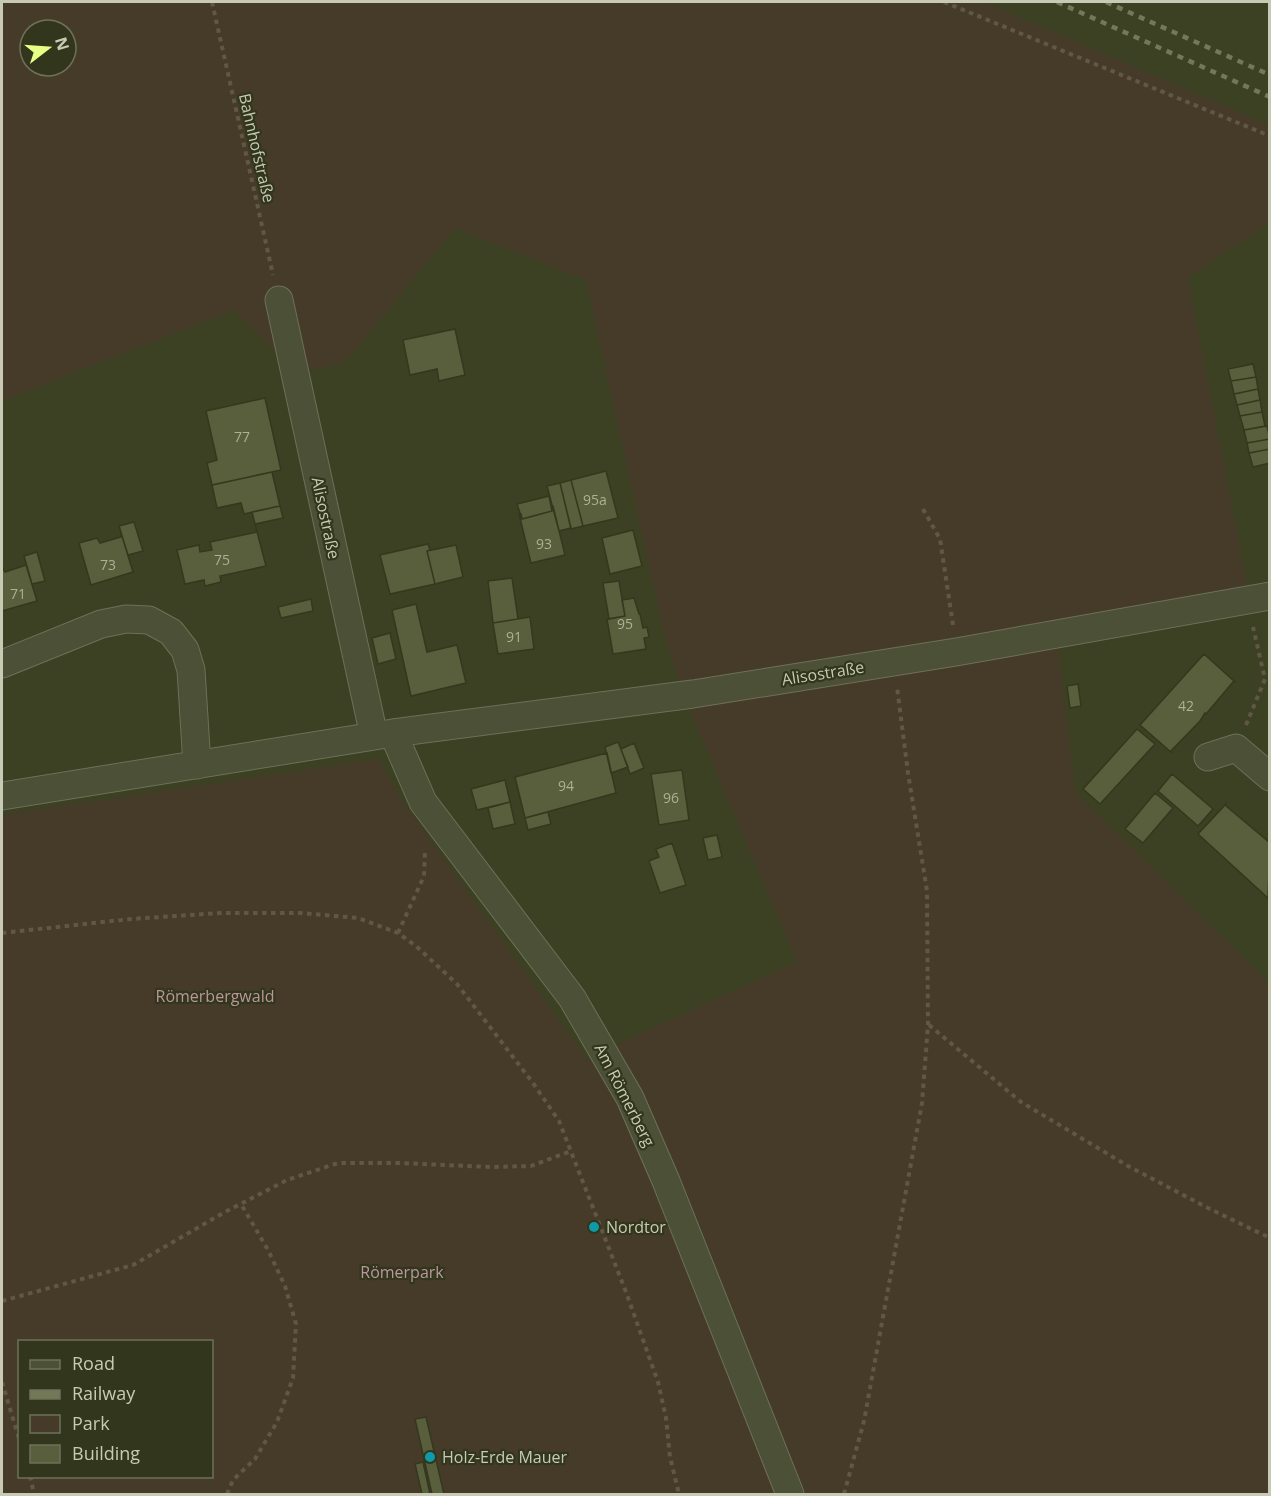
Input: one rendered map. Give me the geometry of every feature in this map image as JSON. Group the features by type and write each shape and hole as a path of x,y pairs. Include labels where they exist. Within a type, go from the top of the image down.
{"street":[{"name":"Alisostraße","path":"279,300 383,734"},
{"name":"Alisostraße","path":"2,796 383,734 693,694 957,652 1258,598"},
{"path":"2,664 101,624 126,619 149,620 171,632 185,650 191,670 197,765"},
{"name":"Am Römerberg","path":"383,734 423,802 572,998 630,1098 666,1181 790,1494"},
{"path":"1208,757 1236,748 1269,777"}],"path":[{"name":"Bahnhofstraße","path":"212,2 279,300"},
{"path":"944,2 1269,136"},
{"path":"923,509 940,539 957,652"},
{"path":"1236,748 1265,679 1258,598"},
{"path":"844,1494 864,1421 922,1103 928,1025 927,891 908,773 894,661"},
{"path":"398,933 424,876 425,848"},
{"path":"2,933 131,919 243,913 301,913 358,918 398,933 416,946 457,984 533,1083 559,1121 626,1292 658,1382 666,1418 670,1457 679,1494"},
{"path":"928,1025 1021,1102 1128,1166 1269,1238"},
{"path":"2,1301 133,1265 287,1180 338,1163 531,1166 571,1151"},
{"path":"227,1494 233,1480 255,1459 277,1422 293,1378 295,1346 296,1324 285,1286 268,1250 241,1204"},
{"path":"2,1382 18,1435"},
{"path":"30,1478 34,1494"}],"green space":[{"path":"2,2 984,2 1269,125 1269,223 1188,277 1252,613 1057,643 1075,792 1269,983 1269,1494 2,1494 2,815 378,759 406,806 588,1061 633,1037 797,962 687,703 667,646 586,280 455,228 345,362 314,370 293,361 270,346 234,310 2,401"}],"building":[{"path":"455,329 465,375 439,381 437,369 410,375 403,340"},
{"path":"1253,364 1256,377 1231,381 1228,369"},
{"path":"1256,377 1258,389 1234,394 1231,381"},
{"path":"1258,389 1260,400 1237,405 1234,394"},
{"path":"265,398 281,470 212,485 207,463 217,460 206,411"},
{"path":"1260,400 1262,412 1240,416 1237,405"},
{"path":"1262,412 1265,426 1244,430 1240,416"},
{"path":"1267,426 1270,439 1247,443 1244,430"},
{"path":"1270,439 1270,449 1249,453 1247,443"},
{"path":"1270,449 1270,463 1253,467 1249,453"},
{"path":"606,471 618,518 583,526 571,480"},
{"path":"272,472 280,506 244,514 241,503 217,508 212,485"},
{"path":"571,480 583,526 571,529 560,483"},
{"path":"560,483 571,528 559,531 547,486"},
{"path":"549,496 552,511 522,519 517,504"},
{"path":"280,506 283,518 255,524 252,512"},
{"path":"551,506 553,506 565,555 531,563 519,514 522,519 552,511"},
{"path":"134,522 143,551 128,555 119,526"},
{"path":"255,524 266,566 220,576 221,582 205,586 204,580 185,584 177,550 199,545 200,552 212,550 210,542 257,532"},
{"path":"633,530 642,566 610,574 602,538"},
{"path":"121,533 133,572 91,585 79,543 97,538 100,543 121,537"},
{"path":"428,544 430,550 427,551 435,584 390,594 380,555"},
{"path":"456,545 463,577 435,584 427,551"},
{"path":"37,552 45,581 32,584 24,556"},
{"path":"26,565 37,601 2,611 2,567 5,572"},
{"path":"512,578 518,619 493,623 488,581"},
{"path":"619,581 625,616 609,619 603,583"},
{"path":"634,598 643,628 647,627 649,637 644,638 646,649 613,654 607,619 625,616 622,600"},
{"path":"311,599 313,611 281,618 278,607"},
{"path":"416,604 427,652 457,645 466,683 411,696 392,610"},
{"path":"530,617 534,649 498,654 493,623"},
{"path":"390,633 396,659 378,664 372,638"},
{"path":"1204,654 1235,682 1171,751 1172,753 1140,725"},
{"path":"1078,684 1081,706 1070,708 1067,686"},
{"path":"1137,729 1155,744 1100,804 1083,789"},
{"path":"618,742 628,767 611,773 605,747"},
{"path":"634,743 644,768 630,774 621,749"},
{"path":"607,753 616,793 525,818 515,777"},
{"path":"682,770 689,820 659,825 651,774"},
{"path":"1172,774 1213,809 1198,826 1158,791"},
{"path":"505,780 510,802 477,810 471,789"},
{"path":"1155,793 1173,808 1143,843 1125,829"},
{"path":"510,802 515,824 493,829 488,808"},
{"path":"1226,804 1270,843 1268,898 1198,834"},
{"path":"548,812 551,824 528,830 525,818"},
{"path":"717,835 722,857 708,860 703,838"},
{"path":"672,843 686,885 660,893 649,861 659,857 656,849"},
{"name":"Holz-Erde Mauer","path":"426,1417 444,1494 432,1494 415,1419"},
{"name":"Holz-Erde Mauer","path":"423,1462 430,1494 422,1494 415,1464"}],"railway":[{"path":"1057,2 1270,97"},
{"path":"1106,2 1270,75"}],"place":[{"name":"Nordtor","path":"594,1227"},
{"name":"Holz-Erde Mauer","path":"430,1457"}],"park label":[{"name":"Römerbergwald","path":"215,996"},
{"name":"Römerpark","path":"402,1272"}]}
